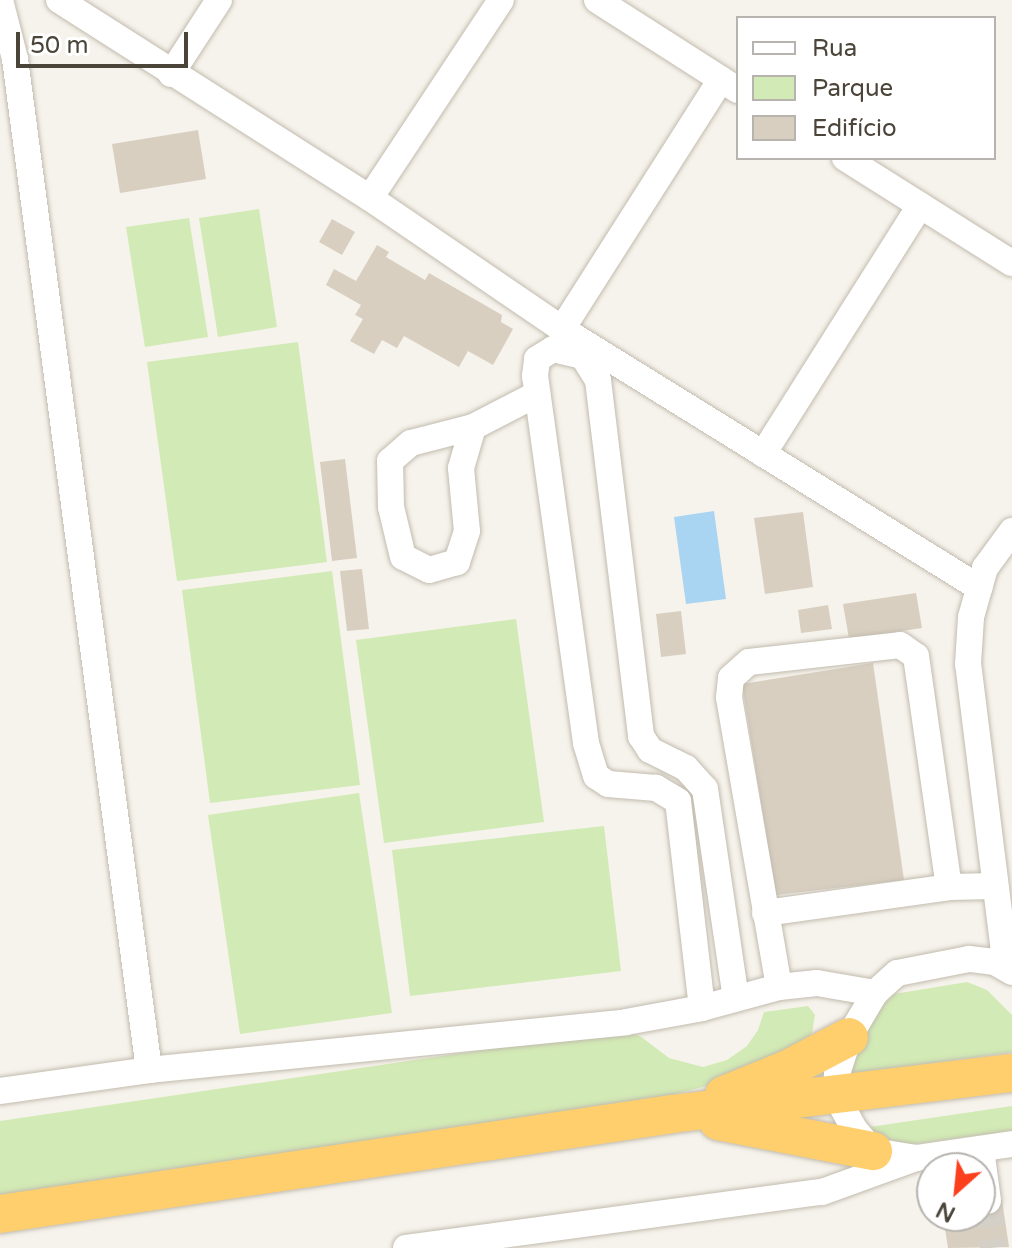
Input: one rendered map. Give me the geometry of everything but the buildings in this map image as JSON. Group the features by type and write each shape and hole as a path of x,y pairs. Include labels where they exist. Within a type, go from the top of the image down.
{"highway":[{"path":"672,1114 752,1085 849,1037"},
{"path":"0,1214 672,1114 1012,1073"},
{"path":"672,1114 873,1151"}],"street":[{"path":"0,0 15,59 149,1070"},
{"path":"59,0 370,198 562,329 979,588"},
{"path":"171,74 219,0"},
{"path":"370,198 501,0"},
{"path":"562,329 729,84 597,0"},
{"path":"848,160 1012,263"},
{"path":"763,454 920,206"},
{"path":"702,1008 678,801 668,792 608,784 596,776 586,743 537,394 537,359 553,349 583,356 598,380 641,736 650,750 691,773 705,789 736,998"},
{"path":"473,427 461,468 467,531 457,562 429,570 403,557 391,507 390,461 411,443 473,427 537,394"},
{"path":"1009,970 995,886 968,664 971,617 985,568 1012,531"},
{"path":"779,987 729,697 731,678 749,662 900,645 916,656 949,887"},
{"path":"668,792 691,773"},
{"path":"765,913 949,887 995,886"},
{"path":"916,1158 873,1151 854,1129 836,1096 837,1073 849,1037 875,993 897,973 969,959 995,962 1009,970"},
{"path":"0,1091 149,1070 626,1022 702,1008 779,987 817,983 875,993"},
{"path":"959,1152 1012,1144"},
{"path":"406,1248 822,1192 916,1158"}],"green space":[{"path":"259,209 277,327 218,337 199,218"},
{"path":"189,218 208,337 145,347 126,227"},
{"path":"298,342 327,562 177,581 147,362"},
{"path":"332,571 360,785 210,803 182,590"},
{"path":"516,619 544,822 384,843 356,640"},
{"path":"359,793 392,1013 240,1034 208,815"},
{"path":"604,826 621,971 410,996 392,850"},
{"path":"967,982 987,990 1012,1015 1012,1052 849,1075 872,1016 894,994"},
{"path":"808,1006 815,1015 812,1033 798,1049 711,1085 667,1096 0,1197 0,1121 619,1030 640,1036 669,1058 703,1067 727,1060 747,1046 758,1030 764,1012"},
{"path":"1012,1106 1012,1131 892,1147 863,1128"}],"water":[{"path":"714,511 726,599 686,604 674,517"}],"tunnel":[{"path":"991,1232 993,1248"}]}
